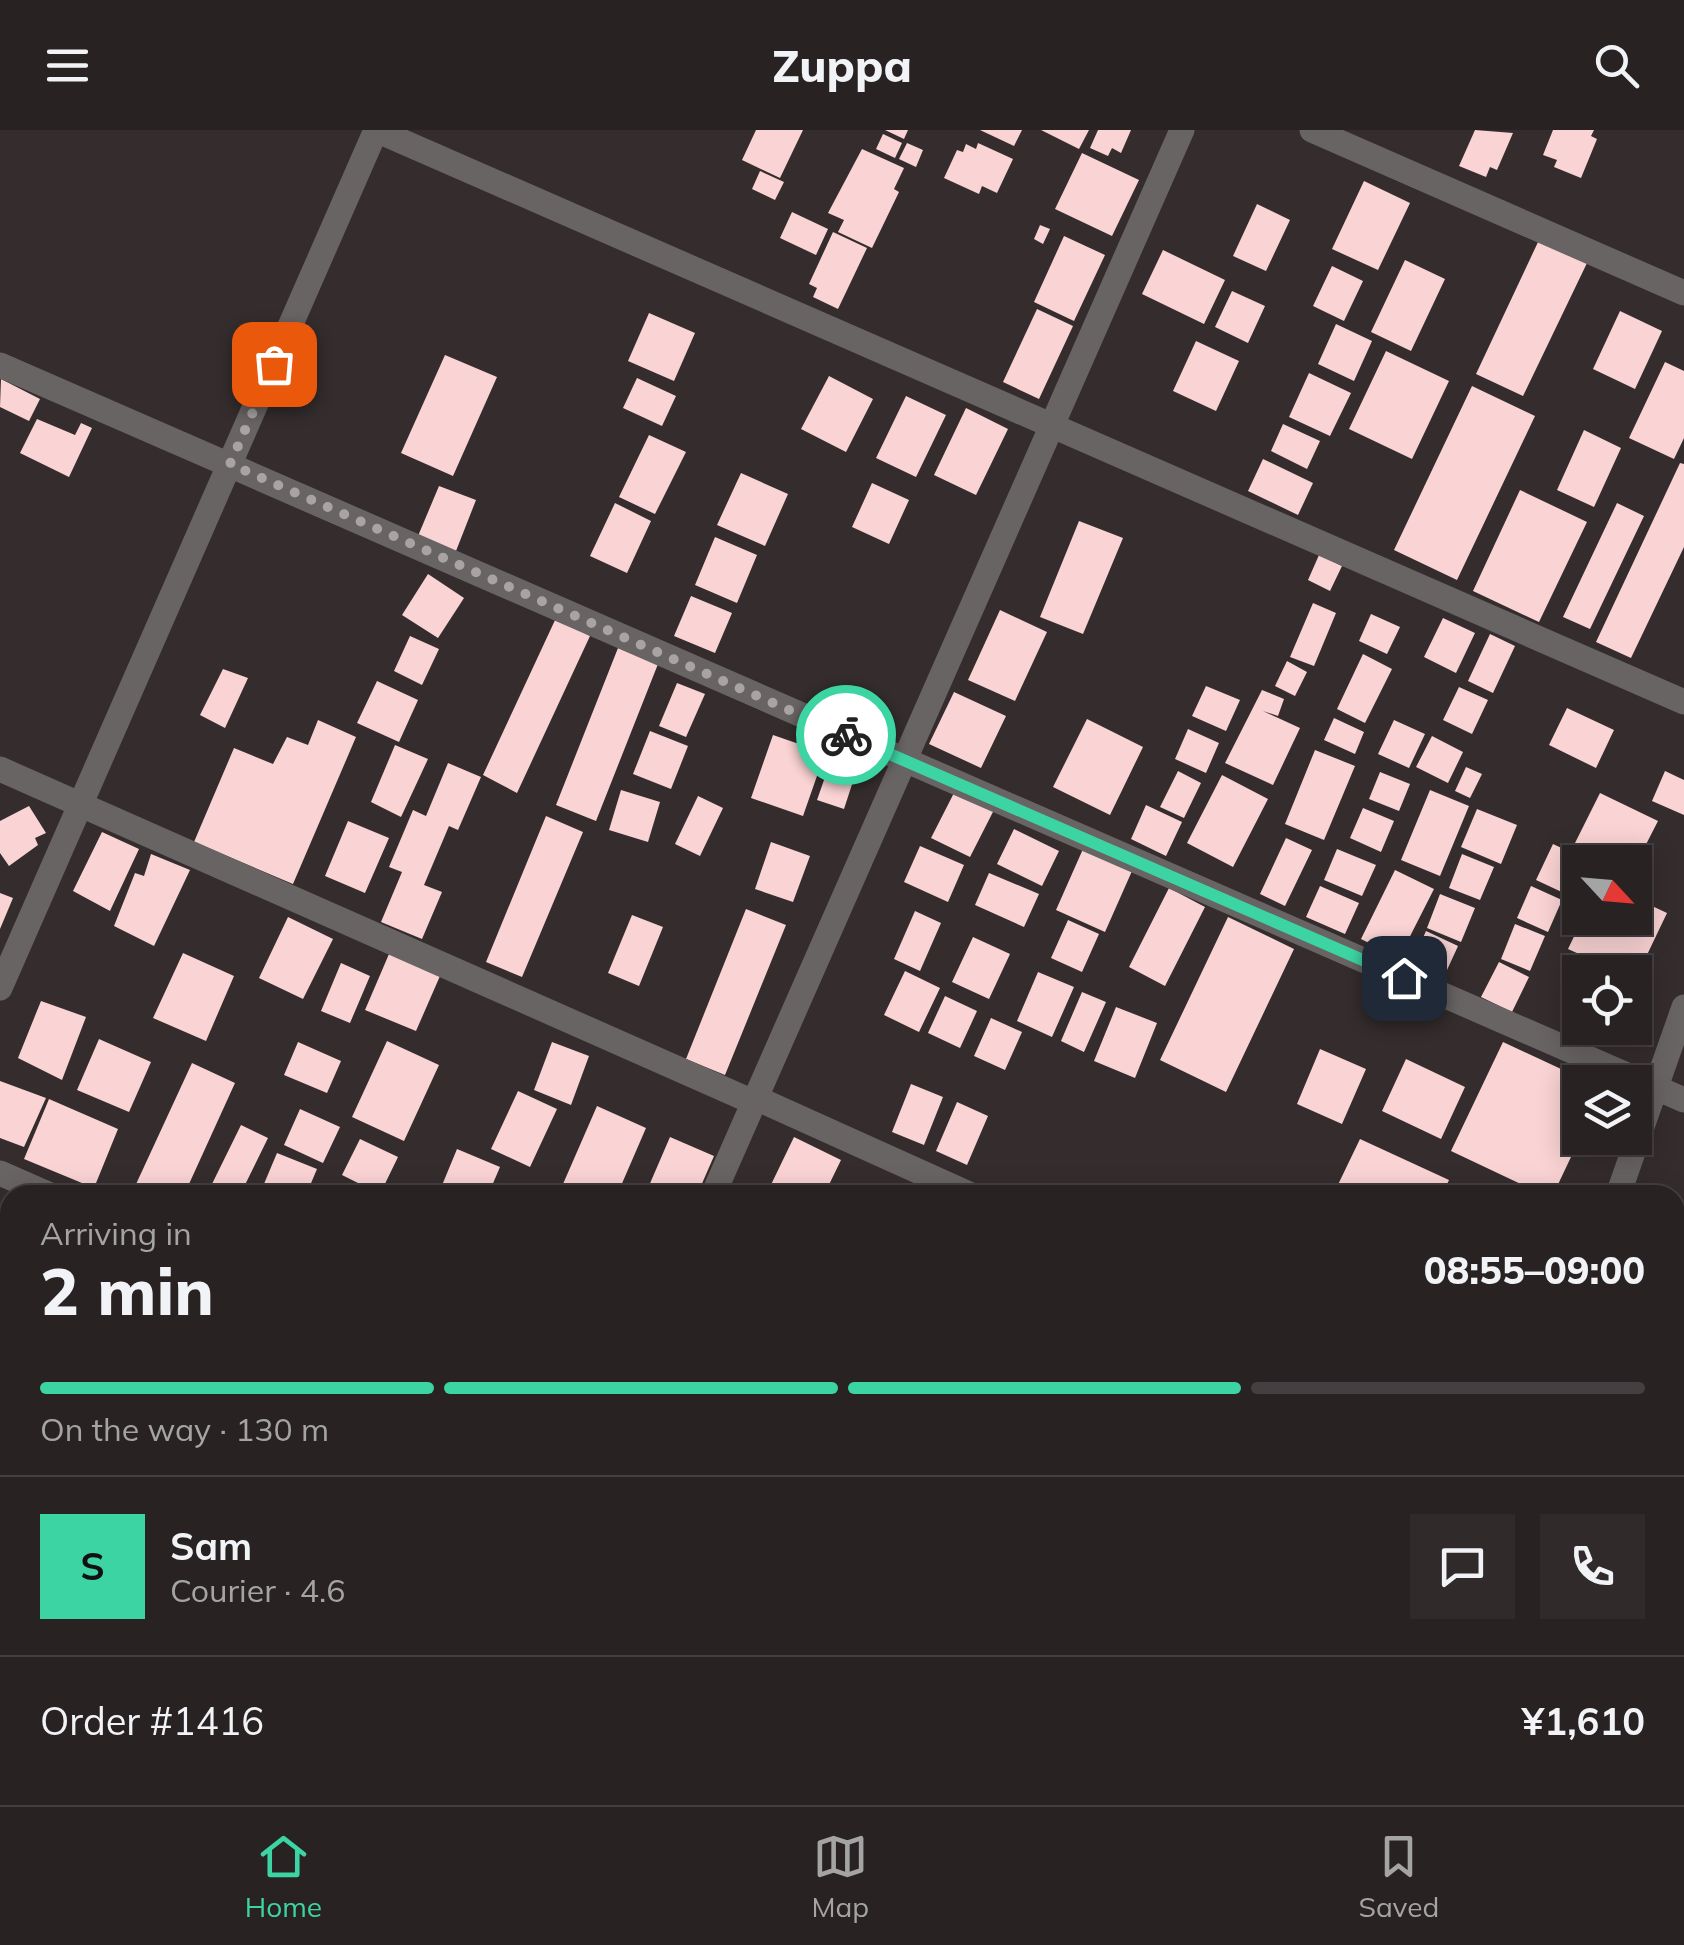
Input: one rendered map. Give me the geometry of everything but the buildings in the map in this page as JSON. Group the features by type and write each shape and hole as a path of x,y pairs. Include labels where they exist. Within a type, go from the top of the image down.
{"street":[{"path":"0,988 376,130 1684,702"},
{"path":"717,1185 901,760 1182,130"},
{"path":"1312,130 1684,293"},
{"path":"0,365 1684,1100"},
{"path":"0,769 948,1185"},
{"path":"1622,1185 1684,1007"},
{"path":"0,1173 27,1185"}],"way so far":[{"path":"274,364 230,464 846,735"}],"route":[{"path":"846,735 1404,978"}]}
